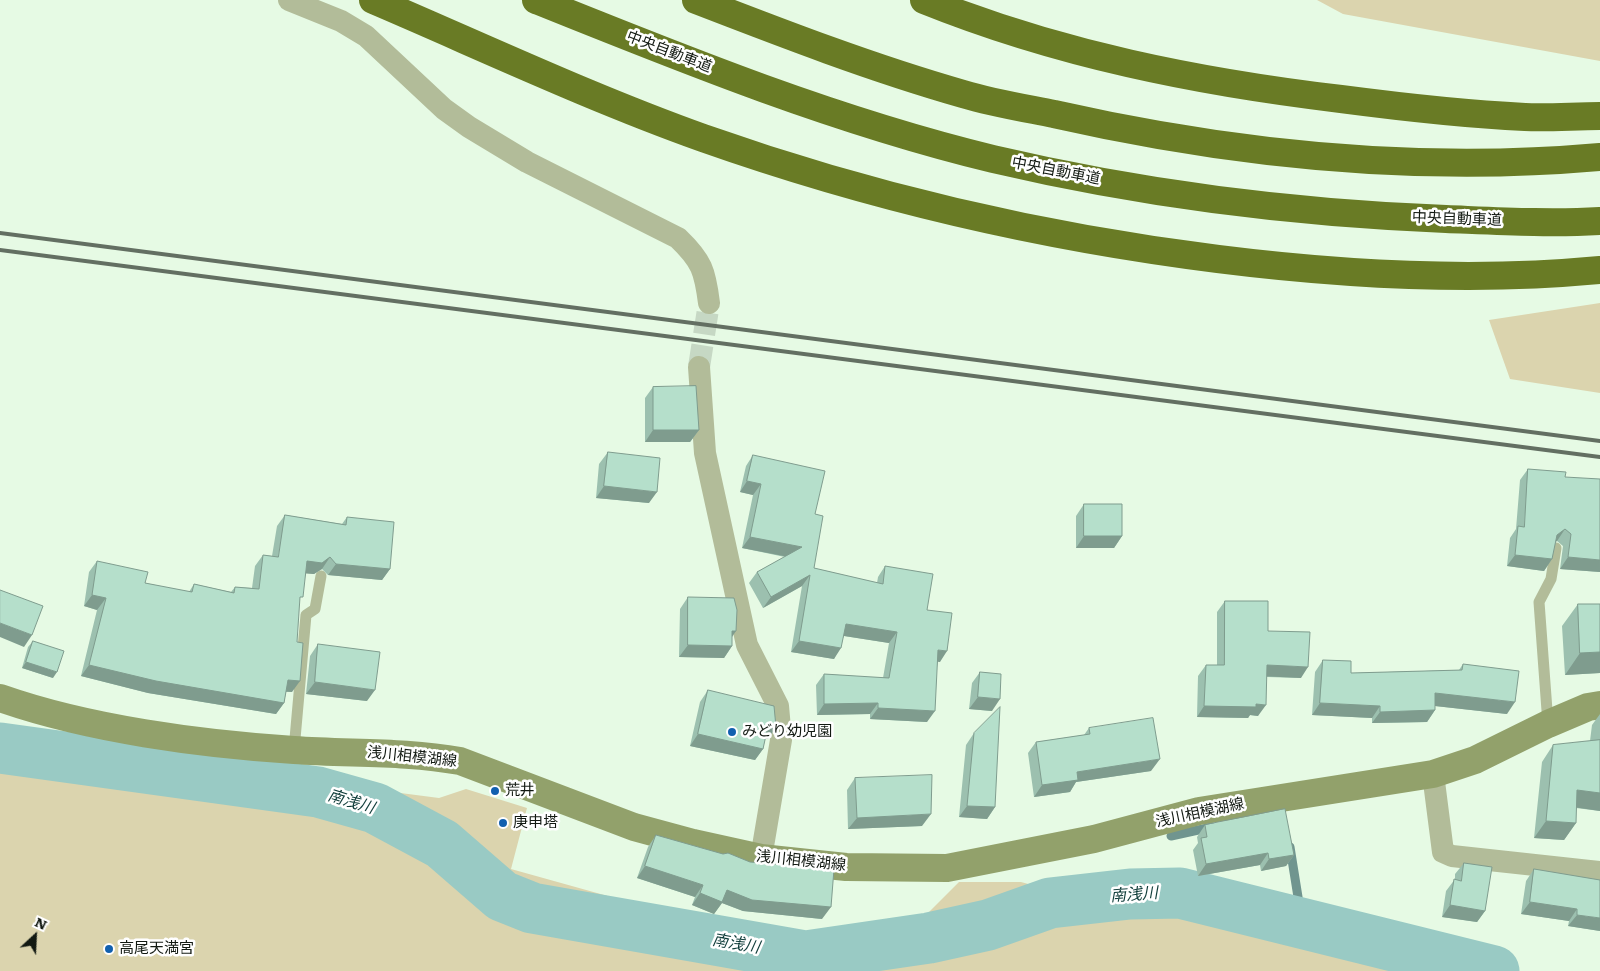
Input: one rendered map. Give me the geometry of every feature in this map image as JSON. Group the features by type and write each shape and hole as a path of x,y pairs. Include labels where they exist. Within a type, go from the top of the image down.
{"highway":[{"path":"373,0 575,87 699,136 807,172 921,205 979,219 1162,252 1312,270 1462,276 1504,276 1600,270"},
{"name":"中央自動車道","path":"536,0 683,59 847,116 993,159 1082,177 1257,206 1340,214 1518,222 1600,221"},
{"path":"696,0 832,52 965,95 1129,131 1282,152 1414,162 1555,161 1600,157"},
{"path":"924,0 1037,41 1155,71 1277,92 1421,109 1526,117 1600,116"}],"main road":[{"name":"浅川相模湖線","path":"0,698 25,707 120,729 294,750 383,752 431,756 460,761 634,826 693,843 761,858 846,866 947,868 1094,839 1199,811 1433,774 1475,760 1548,724 1588,707 1600,705"}],"street":[{"path":"289,0 341,21 366,36 444,109 469,127 527,162 678,238 696,255 706,277 709,304"},
{"path":"698,367 705,453 747,645 778,706 781,740 761,858"},
{"path":"1433,774 1444,852 1452,856 1600,872"}],"lane":[{"path":"1548,724 1539,602 1552,579 1556,548"},
{"path":"294,750 306,616 315,609 320,576"}],"shaded area":[{"path":"1317,0 1600,0 1600,61 1343,14"},
{"path":"1600,303 1600,393 1510,379 1489,320"},
{"path":"0,741 439,798 466,789 527,808 511,869 733,931 819,938 910,931 959,882 1021,882 1112,907 1215,913 1302,942 1410,971 0,971"}],"building":[{"path":"696,386 699,430 653,430 653,387"},
{"path":"608,452 660,458 657,492 604,486"},
{"path":"753,455 825,471 815,514 823,516 814,568 883,584 885,566 933,574 927,610 952,613 947,651 938,650 935,711 878,708 878,703 824,704 824,674 889,678 897,632 846,624 841,648 799,641 810,575 771,597 757,572 802,547 750,537 761,484 747,481"},
{"path":"1528,469 1566,472 1565,477 1600,479 1600,560 1568,557 1571,534 1565,529 1557,535 1552,559 1515,555 1518,526 1524,527"},
{"path":"1084,504 1122,504 1122,536 1084,536"},
{"path":"285,515 346,525 347,517 394,522 390,569 336,564 330,557 322,563 307,561 303,597 300,597 297,642 303,643 300,681 288,680 284,703 156,681 89,665 106,598 92,595 97,561 148,572 145,583 192,592 194,584 234,593 235,587 259,589 263,555 278,557"},
{"path":"0,590 43,606 32,635 0,623"},
{"path":"688,597 734,598 737,610 736,631 732,631 732,646 688,645"},
{"path":"1225,601 1268,601 1268,631 1310,632 1308,667 1267,665 1266,705 1256,704 1256,707 1204,706 1206,665 1224,665"},
{"path":"1578,604 1600,604 1600,652 1580,653"},
{"path":"33,641 64,651 57,672 26,662"},
{"path":"318,644 380,652 375,690 315,682"},
{"path":"1323,660 1351,661 1351,673 1462,670 1463,664 1519,671 1515,702 1435,693 1435,710 1380,712 1380,706 1320,703"},
{"path":"980,672 1001,674 1000,699 978,697"},
{"name":"みどり幼児園","path":"708,690 774,706 776,727 768,726 763,749 698,734"},
{"path":"1000,707 995,807 967,806 974,733"},
{"path":"1153,718 1160,759 1077,772 1078,780 1042,785 1036,742 1090,734 1089,728"},
{"path":"1600,740 1600,793 1577,790 1576,823 1546,821 1553,745"},
{"path":"932,775 931,814 857,818 855,778"},
{"path":"1285,809 1294,855 1269,859 1268,853 1206,864 1201,838 1207,837 1205,825"},
{"path":"656,835 723,854 728,853 750,862 834,869 831,907 752,900 727,890 722,902 700,893 703,885 645,866"},
{"path":"1464,863 1492,867 1485,911 1450,905 1454,879 1461,881"},
{"path":"1534,869 1600,880 1600,918 1577,915 1577,909 1530,902"}],"waterway":[{"name":"南浅川","path":"0,748 318,792 375,808 442,844 502,896 532,908 806,956 929,938 988,925 1050,903 1130,894 1180,893 1494,971"},
{"path":"1171,836 1212,827"},
{"path":"1290,847 1302,922"}],"tunnel":[{"path":"699,367 709,303"}],"railway":[{"path":"0,233 1600,441"},
{"path":"0,250 1600,457"}],"place":[{"name":"みどり幼児園","path":"732,732"},
{"name":"荒井","path":"495,791"},
{"name":"庚申塔","path":"503,823"},
{"name":"高尾天満宮","path":"109,949"}]}
